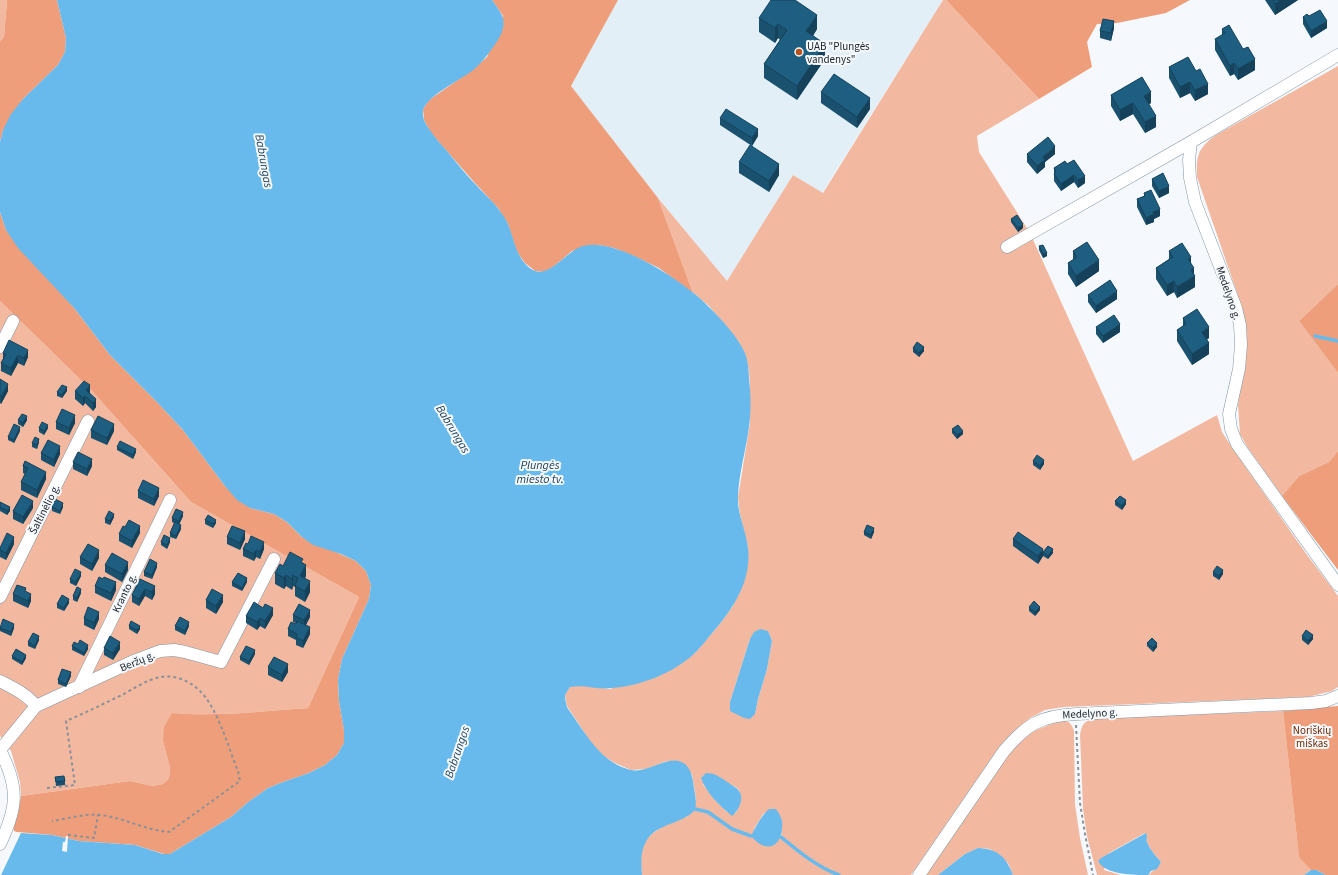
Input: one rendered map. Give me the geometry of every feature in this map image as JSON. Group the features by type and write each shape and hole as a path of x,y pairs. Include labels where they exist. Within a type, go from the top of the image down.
{"street":[{"path":"1006,247 1192,142 1338,54"},
{"name":"Medelyno g.","path":"1192,142 1189,166 1195,202 1236,308 1240,325 1241,345 1239,369 1229,414 1231,429 1237,444 1338,585"},
{"path":"0,346 13,321"},
{"name":"Šaltinėlio g.","path":"0,597 88,421"},
{"name":"Kranto g.","path":"79,687 170,500"},
{"name":"Beržų g.","path":"36,706 136,660 160,651 174,650 221,662 274,559"},
{"path":"0,682 26,695 36,706 0,750 6,763 14,790 12,817 0,844"},
{"name":"Medelyno g.","path":"919,875 1004,751 1013,740 1039,720 1059,715 1076,714 1312,704 1326,701 1338,696"}],"path":[{"path":"47,788 75,785 66,721 161,677 175,678 190,683 198,688 205,697 214,712 238,771 240,781 169,832 159,831 122,820 98,815 52,821"},
{"path":"1076,714 1080,803 1093,875"},
{"path":"68,835 94,838 98,815"}],"shaded area":[{"path":"0,0 7,0 4,37 0,41"},
{"path":"618,0 943,0 822,193 793,175 727,281 658,198 571,86"},
{"path":"943,0 946,0 1039,99 977,136 979,152 1030,233 1133,461 1217,415 1222,432 1233,449 1307,555 1338,596 1338,687 1332,691 1308,697 1064,707 1045,710 1030,718 1014,731 995,753 911,875 642,875 641,854 646,841 662,827 688,816 696,799 692,774 667,761 646,769 631,770 602,755 591,743 567,706 565,695 570,687 579,685 610,689 694,654 733,606 748,547 740,515 738,497 750,423 749,370 745,354 738,341 709,306 693,293 658,198 727,281 793,175 823,193","holes":["768,631 772,641 767,669 755,714 730,702 750,639","703,784 728,784 738,789 740,795 740,802 736,813 727,812 714,799","764,813 782,825 781,837 754,829"]},
{"path":"1338,66 1338,284 1299,321 1338,373 1338,451 1329,462 1299,476 1282,496 1248,448 1240,434 1238,405 1246,352 1246,331 1243,310 1197,177 1197,163 1199,153 1202,148 1216,135"},
{"path":"0,301 92,391 191,502 359,597 308,708 223,714 172,713 163,741 170,768 169,778 163,784 153,786 130,781 21,796 20,782 11,751 0,736"},
{"path":"1283,711 1299,856 1311,870 1304,875 1148,875 1161,862 1150,848 1145,833 1109,853 1104,870 1121,875 1097,875 1087,836 1083,809 1080,735 1084,724 1089,720 1096,718"},
{"path":"1062,720 1070,723 1074,731 1075,804 1080,838 1088,875 1013,875 1008,863 990,849 978,848 965,854 938,875 925,875 1011,751 1025,737 1036,730"}],"green space":[{"path":"7,0 57,0 66,38 65,52 58,65 23,99 3,130 0,142 0,41 4,37"},
{"path":"492,0 618,0 571,86 658,198 693,293 659,268 614,248 599,245 572,251 553,267 544,272 535,271 525,263 517,252 508,224 498,208 431,133 424,120 423,109 429,100 472,70 487,57 503,16"},
{"path":"946,0 1190,0 1166,13 1117,23 1097,24 1087,42 1092,67 1039,99"},
{"path":"0,212 6,230 75,309 110,355 183,430 225,486 250,508 274,514 287,522 302,537 356,561 366,571 371,585 369,599 342,659 338,680 339,701 344,730 344,743 337,755 325,765 309,773 268,788 231,817 170,854 164,854 135,845 79,841 52,835 14,831 13,826 18,813 21,796 130,781 153,786 163,784 169,778 170,768 163,741 164,727 172,713 223,714 308,708 359,597 191,502 92,391 0,301"},
{"path":"1338,284 1338,373 1299,321"},
{"path":"1338,451 1338,570 1282,496 1299,476 1329,462"},
{"name":"Noriškių miškas","path":"1338,706 1338,875 1326,875 1316,870 1311,870 1299,857 1283,711"}],"water":[{"name":"Plungės miesto tv.","path":"57,0 492,0 503,18 503,28 498,40 476,68 430,100 425,106 423,116 427,126 436,138 501,213 508,224 519,256 527,266 539,272 545,271 552,267 583,246 598,245 614,248 650,264 685,286 709,307 734,335 745,353 748,363 750,391 749,427 738,496 739,509 747,541 748,561 747,573 738,596 725,618 694,654 686,661 666,673 634,685 623,687 570,687 565,695 567,707 582,730 593,744 614,763 631,770 638,770 674,760 680,761 686,765 691,773 696,798 695,809 687,817 660,829 649,837 644,846 641,860 642,875 1,875 21,833 52,835 79,841 135,845 163,854 170,854 231,817 268,788 309,773 325,765 337,755 344,743 344,730 339,701 338,680 342,659 369,599 371,585 366,571 356,561 341,554 313,545 302,537 287,522 274,514 250,508 237,500 183,430 110,355 75,309 18,248 6,230 0,212 0,142 3,130 11,114 23,99 58,65 65,52 66,38"},
{"path":"760,629 768,631 772,641 767,669 755,714 750,719 744,718 730,711 730,702 750,639 754,632"},
{"path":"706,773 718,776 736,788 741,794 740,805 732,816 718,804 706,789 701,778"},
{"path":"769,809 776,809 781,817 782,830 778,842 774,845 765,846 760,844 751,836 761,818"},
{"path":"1146,833 1148,845 1161,862 1157,869 1151,871 1148,875 1113,872 1102,866 1098,861 1101,858"},
{"path":"978,848 991,850 1000,855 1007,863 1013,875 938,875 965,854"},
{"path":"1311,870 1316,870 1326,875 1304,875"}],"pier":[{"path":"66,836 68,836 67,852 62,851 63,842 65,842"}],"building":[{"name":"UAB \"Plungės vandenys\"","path":"771,0 795,0 817,15 806,31 825,44 797,86 764,64 787,30 778,24 775,28 759,18"},
{"path":"1273,0 1281,0 1275,4"},
{"path":"1320,10 1327,21 1311,31 1303,17 1307,14 1309,16"},
{"path":"1103,19 1114,21 1111,33 1100,31"},
{"path":"1229,25 1243,49 1248,47 1255,59 1238,69 1234,63 1230,66 1215,39 1225,33 1222,29"},
{"path":"1188,57 1196,71 1200,69 1208,84 1195,90 1190,82 1180,87 1169,67"},
{"path":"834,74 870,98 857,117 821,92"},
{"path":"1142,77 1151,92 1144,96 1156,116 1145,122 1133,103 1120,110 1111,95"},
{"path":"726,109 758,129 752,138 720,118"},
{"path":"1048,137 1055,146 1043,157 1045,160 1037,166 1027,154"},
{"path":"750,145 779,164 769,181 739,162"},
{"path":"1074,160 1085,176 1078,180 1074,175 1061,184 1054,174 1056,172 1054,168 1065,161 1067,164"},
{"path":"1163,173 1169,186 1159,191 1152,179"},
{"path":"1151,190 1160,209 1153,212 1154,214 1146,218 1137,199 1145,196 1144,193"},
{"path":"1017,215 1023,224 1018,228 1011,219"},
{"path":"1087,242 1099,260 1076,276 1068,263 1077,257 1073,251"},
{"path":"1182,243 1191,257 1188,259 1194,268 1191,270 1195,276 1177,287 1174,281 1167,285 1156,268 1173,257 1169,251"},
{"path":"1043,245 1047,253 1043,254 1039,246"},
{"path":"1110,280 1117,291 1096,306 1088,295"},
{"path":"1197,309 1209,327 1202,332 1209,343 1192,354 1177,330 1186,324 1183,318"},
{"path":"1114,315 1120,324 1103,336 1096,327"},
{"path":"9,340 28,350 24,358 18,355 11,368 1,363 6,354 3,353"},
{"path":"917,342 924,347 919,353 913,348"},
{"path":"0,379 8,384 1,397 0,396"},
{"path":"84,381 90,385 86,390 96,399 93,403 85,396 83,398 75,391"},
{"path":"62,385 67,387 62,395 57,392"},
{"path":"62,409 75,415 69,428 56,422"},
{"path":"22,414 27,416 23,423 18,420"},
{"path":"98,416 114,424 107,438 91,430"},
{"path":"42,422 48,425 44,431 39,428"},
{"path":"14,424 20,427 14,440 8,437"},
{"path":"958,425 963,431 957,435 952,429"},
{"path":"35,437 39,439 37,445 32,443"},
{"path":"48,440 60,446 54,460 41,453"},
{"path":"120,441 136,449 133,455 117,447"},
{"path":"78,452 92,459 87,469 73,462"},
{"path":"1037,455 1044,460 1040,466 1033,461"},
{"path":"25,461 46,472 37,490 21,482 28,468 23,466"},
{"path":"143,480 159,488 154,499 138,491"},
{"path":"22,495 33,501 23,517 13,511"},
{"path":"1120,496 1126,500 1122,506 1115,501"},
{"path":"55,499 63,503 60,511 52,507"},
{"path":"0,502 10,507 7,511 0,507"},
{"path":"176,509 183,512 179,521 172,518"},
{"path":"109,511 114,514 110,521 105,519"},
{"path":"208,515 216,520 213,524 205,520"},
{"path":"129,520 140,526 132,541 119,534 123,526 125,527"},
{"path":"175,522 181,525 176,536 170,533"},
{"path":"867,525 874,528 871,535 864,532"},
{"path":"232,526 245,531 240,543 227,537"},
{"path":"1018,532 1043,549 1038,556 1013,539"},
{"path":"7,533 14,537 6,553 0,550 0,548"},
{"path":"164,535 170,538 167,545 161,542"},
{"path":"251,536 264,542 260,552 256,550 254,554 243,549 246,543 248,544"},
{"path":"88,544 99,550 92,564 80,557"},
{"path":"1048,546 1053,549 1048,556 1043,552"},
{"path":"290,552 303,559 301,562 306,565 300,576 310,581 305,591 295,586 298,578 293,575 292,579 286,575 284,578 275,573 280,564 283,566"},
{"path":"112,553 128,562 122,574 105,565"},
{"path":"150,559 157,563 152,575 144,572"},
{"path":"1217,566 1223,570 1219,576 1213,572"},
{"path":"75,569 81,572 76,582 70,579"},
{"path":"238,573 247,578 242,588 232,582"},
{"path":"99,577 103,579 104,577 116,582 111,593 95,586"},
{"path":"140,579 155,586 152,592 145,589 139,599 132,595"},
{"path":"17,585 26,588 25,591 31,594 28,601 13,594"},
{"path":"77,587 81,589 77,598 73,596"},
{"path":"212,589 223,595 216,606 206,600"},
{"path":"62,595 69,599 64,608 57,604"},
{"path":"1034,601 1040,607 1035,612 1029,607"},
{"path":"254,602 263,608 265,604 273,608 265,621 260,618 257,622 246,616"},
{"path":"299,604 310,610 304,620 293,615"},
{"path":"88,607 99,612 94,623 84,618"},
{"path":"180,617 189,622 185,631 175,626"},
{"path":"3,619 14,624 11,632 0,628"},
{"path":"131,621 140,626 137,630 129,626"},
{"path":"297,621 310,627 303,641 296,637 297,634 288,629 291,622 296,624"},
{"path":"1306,630 1313,635 1308,641 1302,636"},
{"path":"33,633 39,636 35,646 28,642"},
{"path":"110,636 120,642 113,653 104,648"},
{"path":"1152,638 1157,643 1153,648 1147,643"},
{"path":"80,640 88,645 84,653 72,646 74,642 78,644"},
{"path":"246,646 255,650 249,661 240,657"},
{"path":"16,649 26,655 22,662 12,656"},
{"path":"274,657 288,664 282,675 268,667"},
{"path":"62,669 71,672 66,684 58,680"},
{"path":"64,776 65,781 56,782 55,777"}],"waterway":[{"path":"1315,336 1338,341"},
{"path":"695,809 708,812 732,829 751,836"},
{"path":"781,837 815,863 839,875"}],"place":[{"name":"UAB \"Plungės vandenys\"","path":"799,52"}],"water label":[{"name":"Babrungas","path":"264,161"},
{"name":"Babrungas","path":"453,429"},
{"name":"Babrungas","path":"457,752"}]}
